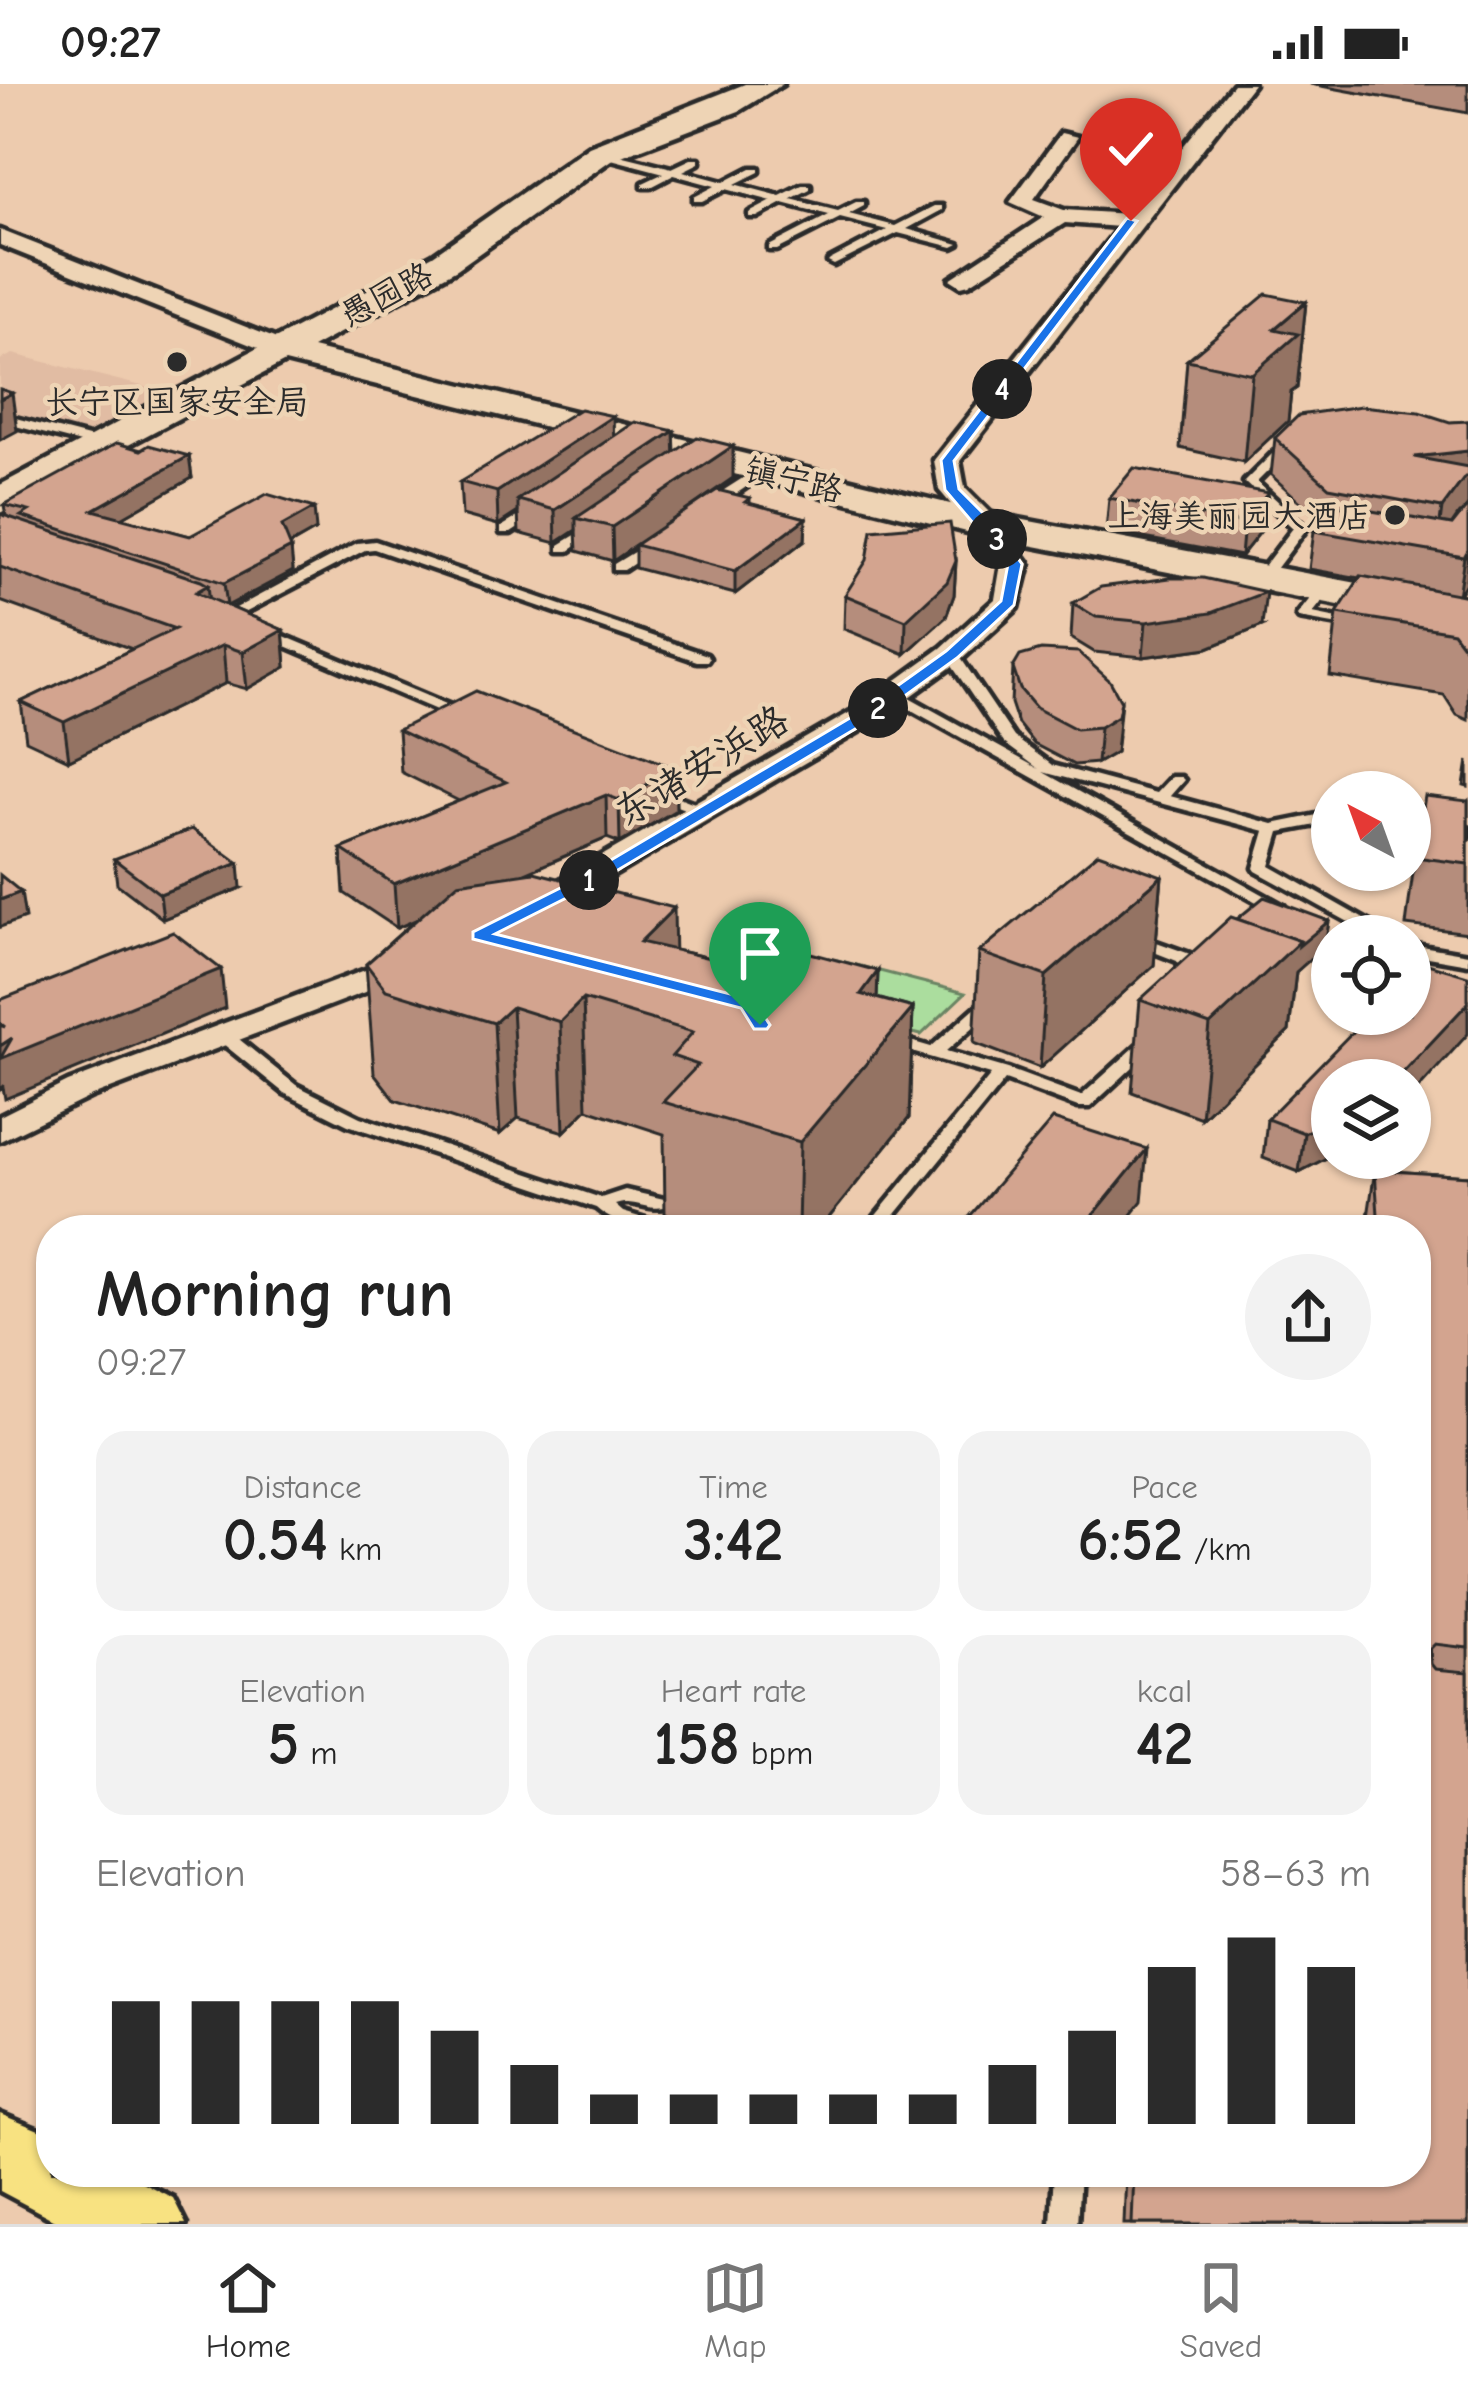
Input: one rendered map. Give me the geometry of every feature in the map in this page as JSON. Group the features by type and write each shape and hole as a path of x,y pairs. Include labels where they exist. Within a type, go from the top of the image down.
{"main road":[{"name":"愚园路","path":"4,496 445,262 600,153 728,105 768,84"},
{"name":"镇宁路","path":"284,350 690,463 760,471 987,525 1468,617"},
{"path":"0,2150 36,2169"},
{"path":"71,2187 142,2224"}],"street":[{"name":"东诸安浜路","path":"516,917 705,812 895,695 951,654 1008,602 1015,564 987,525 952,490 947,460 1243,84"},
{"path":"1068,137 1021,202 1061,216 1131,221"},
{"path":"961,279 1061,216"},
{"name":"镇宁路","path":"0,237 284,350"},
{"path":"0,1130 80,1089 440,951"}],"lane":[{"path":"600,153 953,244"},
{"path":"646,185 695,160"},
{"path":"698,199 755,170"},
{"path":"753,214 806,187"},
{"path":"773,248 860,204"},
{"path":"834,262 938,208"},
{"path":"0,418 104,445"},
{"path":"1295,438 1250,482 1300,529 1321,532"},
{"path":"689,519 760,471"},
{"path":"506,530 545,505"},
{"path":"564,548 603,522"},
{"path":"1262,578 1300,529"},
{"path":"619,567 672,531"},
{"path":"228,616 362,546 375,545 702,658"},
{"path":"1324,590 1304,615 1374,629"},
{"path":"208,610 479,723"},
{"path":"951,654 1009,740 1047,768 1273,829 1311,822"},
{"path":"895,695 1296,920"},
{"path":"1160,798 1176,780"},
{"path":"643,788 705,812"},
{"path":"1431,827 1468,833"},
{"path":"1273,829 1262,868 1348,915"},
{"path":"1125,936 1184,958 1200,997"},
{"path":"1431,953 1468,959"},
{"path":"936,1051 1005,991"},
{"path":"873,1036 936,1051 1084,1103 1167,1027"},
{"path":"224,1035 290,1089 354,1121 602,1204 615,1215"},
{"path":"885,1215 1002,1073"},
{"path":"602,1204 626,1195 658,1203"},
{"path":"1064,2224 1066,2187"}],"shaded area":[{"path":"13,354 174,394 92,440 0,415 0,360"}],"green space":[{"path":"837,960 965,993 921,1035 796,1003"}],"building":[{"path":"1266,294 1306,302 1274,329 1298,334 1252,374 1187,360"},
{"path":"1361,406 1468,421 1468,451 1414,457 1468,467 1468,477 1442,508 1329,487 1275,438 1299,415"},
{"path":"580,409 613,416 497,492 460,482"},
{"path":"635,422 674,431 555,510 518,500"},
{"path":"697,437 733,446 612,527 576,518"},
{"path":"117,443 141,450 149,445 189,456 93,510 190,536 267,494 314,508 282,526 291,548 224,583 21,516 29,511 4,505"},
{"path":"1134,468 1268,493 1244,523 1109,498"},
{"path":"717,490 806,518 735,571 635,545"},
{"path":"1332,504 1452,525 1468,505 1468,550 1464,557 1314,531"},
{"path":"0,514 201,581 208,585 196,592 283,630 243,652 223,645 64,722 21,702 175,629 0,567"},
{"path":"950,523 956,561 947,582 906,620 845,595 867,560 872,530"},
{"path":"1361,576 1468,596 1468,652 1453,632 1337,613"},
{"path":"1203,578 1266,592 1211,613 1146,622 1096,617 1073,603 1101,587"},
{"path":"1041,650 1078,652 1110,681 1121,701 1118,716 1100,727 1076,729 1036,708 1020,689 1013,668 1020,656"},
{"path":"476,691 675,768 619,800 606,795 394,884 341,849 506,782 398,730"},
{"path":"1431,797 1468,801 1468,864 1431,859"},
{"path":"192,829 239,863 160,894 114,859"},
{"path":"1098,853 1162,876 1046,976 979,952"},
{"path":"534,872 674,908 640,942 749,967 773,943 878,971 861,994 913,1008 800,1142 663,1102 698,1065 672,1056 693,1032 583,999 560,1022 512,1007 494,1023 386,990 366,964 458,883"},
{"path":"0,875 21,892 0,900"},
{"path":"1264,897 1313,915 1311,936 1299,946 1300,941 1237,919"},
{"path":"1231,917 1300,941 1210,1025 1140,1000"},
{"path":"173,932 221,969 0,1059 12,1038 0,1046 0,1025 5,1027 0,1023 0,1000"},
{"path":"1431,965 1468,976 1468,1003 1416,1059 1326,1059 1349,1035 1431,1035"},
{"path":"1311,1074 1311,1129 1304,1133 1267,1119"},
{"path":"1053,1119 1147,1149 1093,1215 971,1215"},
{"path":"1468,1176 1468,1648 1435,1644 1431,1648 1431,1215 1378,1215 1376,1179"},
{"path":"1431,1664 1435,1669 1468,1672 1468,2224 1132,2224 1133,2187 1431,2187"}],"place":[{"name":"长宁区国家安全局","path":"177,362"},
{"name":"上海美丽园大酒店","path":"1395,515"}],"route":[{"path":"760,1025 747,1004 479,936 590,880 871,712 951,654 1008,602 1015,564 987,525 952,490 947,460 1131,221"}]}
